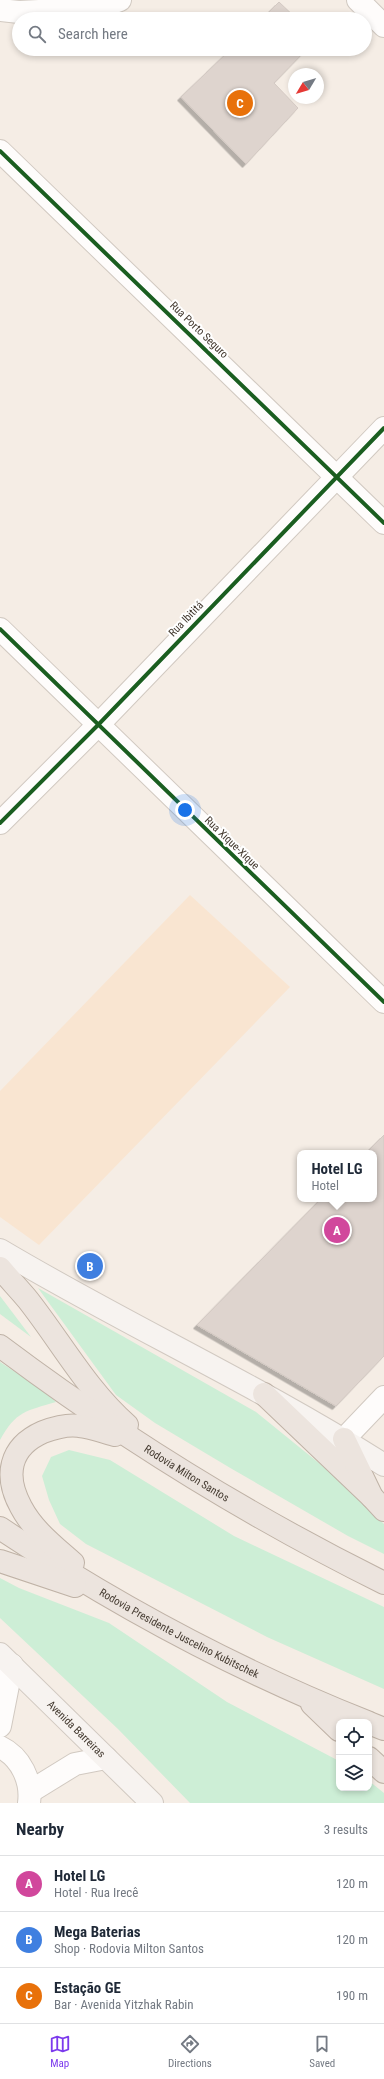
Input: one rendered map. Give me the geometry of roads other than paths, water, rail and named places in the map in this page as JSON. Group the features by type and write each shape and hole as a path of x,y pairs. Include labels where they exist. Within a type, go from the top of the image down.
{"highway":[{"path":"0,1268 28,1301 77,1368 115,1414 168,1462"},
{"name":"Rodovia Milton Santos","path":"0,1346 63,1394 131,1440 295,1537 384,1582"},
{"path":"264,1394 378,1503"},
{"path":"117,1601 46,1539 31,1523 18,1501 10,1474 13,1460 21,1446 35,1436 54,1428 78,1426 131,1440"},
{"path":"344,1439 378,1503"},
{"name":"Rodovia Presidente Juscelino Kubitschek","path":"0,1528 44,1558 117,1601 219,1656 304,1697 360,1719"},
{"path":"0,1561 117,1601"},
{"path":"304,1697 336,1727"},
{"name":"Rodovia Presidente Juscelino Kubitschek","path":"372,1724 384,1728"},
{"path":"372,1761 384,1772"}],"main road":[{"path":"0,1250 264,1394 344,1439 384,1465"},
{"name":"Avenida Barreiras","path":"6,1660 152,1803"}],"street":[{"path":"0,10 19,12 99,8 120,0"},
{"path":"358,0 370,12"},
{"path":"372,14 384,26"},
{"name":"Rua Porto Seguro","path":"0,152 384,523"},
{"name":"Rua Ibititá","path":"0,823 98,725 384,428"},
{"name":"Rua Xique-Xique","path":"0,629 384,1002"},
{"path":"344,1439 384,1396"},
{"path":"0,1726 6,1660"},
{"path":"0,1747 11,1752 23,1768 30,1797 75,1764 106,1758"}],"place":[{"name":"Estação GE","path":"240,103"},
{"name":"Hotel LG","path":"337,1230"},
{"name":"Mega Baterias","path":"90,1266"}]}
